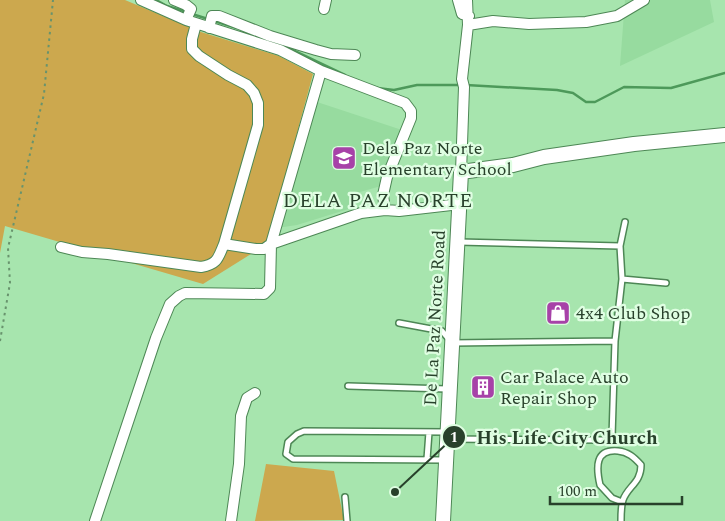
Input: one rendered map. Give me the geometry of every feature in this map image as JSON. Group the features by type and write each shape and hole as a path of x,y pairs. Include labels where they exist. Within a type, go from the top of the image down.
{"street":[{"path":"141,0 158,4 187,16 196,24 210,23 280,50 321,71 405,102 411,111 410,123 387,177 383,195 385,210"},
{"path":"174,0 188,6 190,9 187,16"},
{"path":"458,0 462,14 469,21 492,20 529,24 586,22 617,16 644,0"},
{"name":"De La Paz Norte Road","path":"443,521 460,204 463,83 469,21 468,0"},
{"path":"210,23 219,16 270,36 316,50 331,54 355,55"},
{"path":"61,247 82,252 201,267 218,260 258,125 258,103 254,93 247,85 199,56 192,48 196,24"},
{"path":"95,521 156,338 170,304 185,293 264,294 270,288 271,244 321,71"},
{"path":"461,172 513,166 544,157 625,145 725,135"},
{"path":"224,244 264,249 271,244 361,213 460,204"},
{"path":"231,521 239,464 241,416 247,398 255,393"}],"lane":[{"path":"447,460 293,459 286,454 288,442 296,434 304,431 429,432 448,436 610,439 612,437 613,422 615,341 622,279 620,246 625,222"},
{"path":"458,242 620,246"},
{"path":"622,279 666,283"},
{"path":"399,323 427,327 442,332 452,343 615,341"},
{"path":"348,386 450,389"},
{"path":"427,459 429,432"},
{"path":"621,521 622,502 636,484 641,473 641,465 636,458 626,452 608,450 600,455 600,485 612,498 622,502"},
{"path":"345,497 348,521"}],"path":[{"path":"0,341 10,284 8,248 44,94 53,0"}],"shaded area":[{"path":"0,0 125,0 201,32 279,56 313,74 267,244 203,284 5,226 0,253"},
{"path":"625,0 710,0 714,22 620,66"},
{"name":"Dela Paz Norte Elementary School","path":"314,101 402,130 381,186 353,194 355,207 297,225 277,228"},
{"path":"266,464 334,471 344,520 255,521"}],"waterway":[{"path":"156,0 167,6 187,12"},
{"path":"192,14 208,19"},
{"path":"214,21 237,28"},
{"path":"282,45 345,75"},
{"path":"466,85 557,90 573,93 586,102 595,102 624,87 671,88 725,73"},
{"path":"377,88 394,90 417,85 461,85"}],"place":[{"name":"Dela Paz Norte Elementary School","path":"344,158"},
{"name":"4x4 Club Shop","path":"558,313"},
{"name":"Car Palace Auto Repair Shop","path":"483,387"},
{"name":"His Life City Church","path":"395,492"}],"district":[{"name":"DELA PAZ NORTE","path":"378,201"}]}
